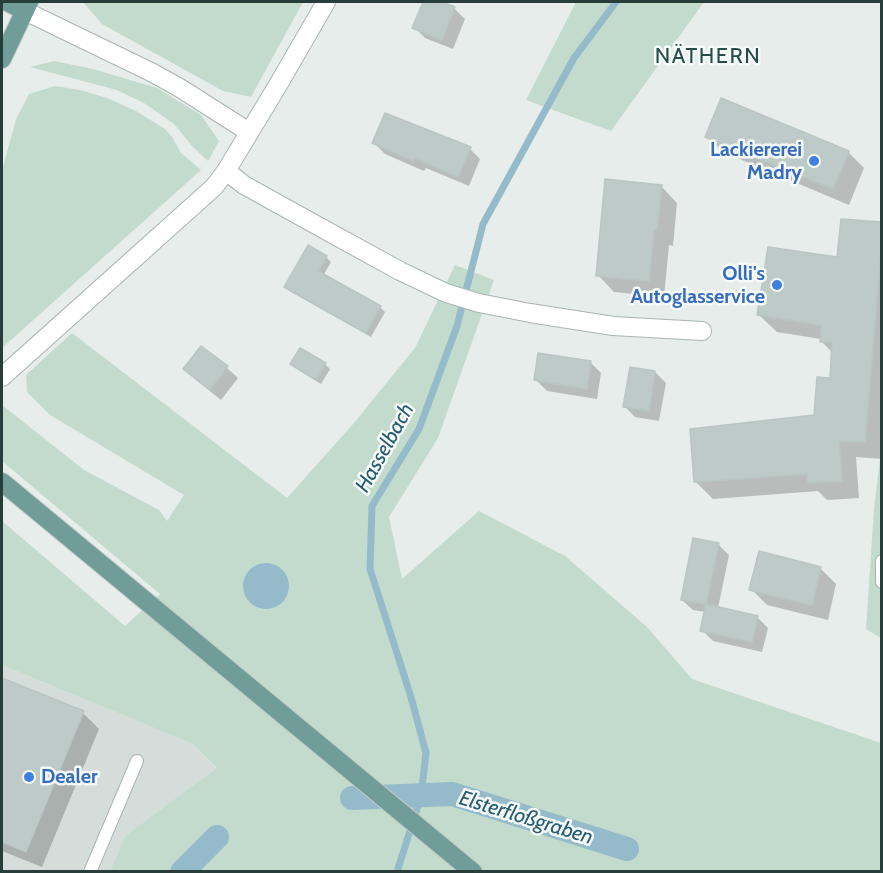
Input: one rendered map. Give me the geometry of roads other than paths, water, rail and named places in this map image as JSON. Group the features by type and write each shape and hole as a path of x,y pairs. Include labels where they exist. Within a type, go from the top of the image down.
{"main road":[{"path":"2,59 27,6 7,2"},
{"path":"2,483 473,872"}],"street":[{"path":"2,377 214,187 226,171 326,2"},
{"path":"27,6 180,88 249,132"},
{"path":"226,171 244,185 400,271 446,293 479,303 613,326 702,331"}],"lane":[{"path":"882,561 882,582"},
{"path":"90,872 136,761"}],"water":[{"path":"271,563 283,569 288,577 288,595 283,603 275,608 261,609 253,606 246,599 243,581 246,573 253,566"}],"waterway":[{"name":"Hasselbach","path":"397,872 421,796 426,753 411,697 370,569 372,506 419,429 457,326 483,224 574,58 616,2"},
{"name":"Elsterfloßgraben","path":"352,798 452,794 627,849"},
{"name":"Elsterfloßgraben","path":"182,872 217,837"}],"place":[{"name":"Lackiererei Madry","path":"814,161"},
{"name":"Olli's Autoglasservice","path":"777,285"},
{"name":"Dealer","path":"29,777"}],"district":[{"name":"NÄTHERN","path":"708,57"}]}
